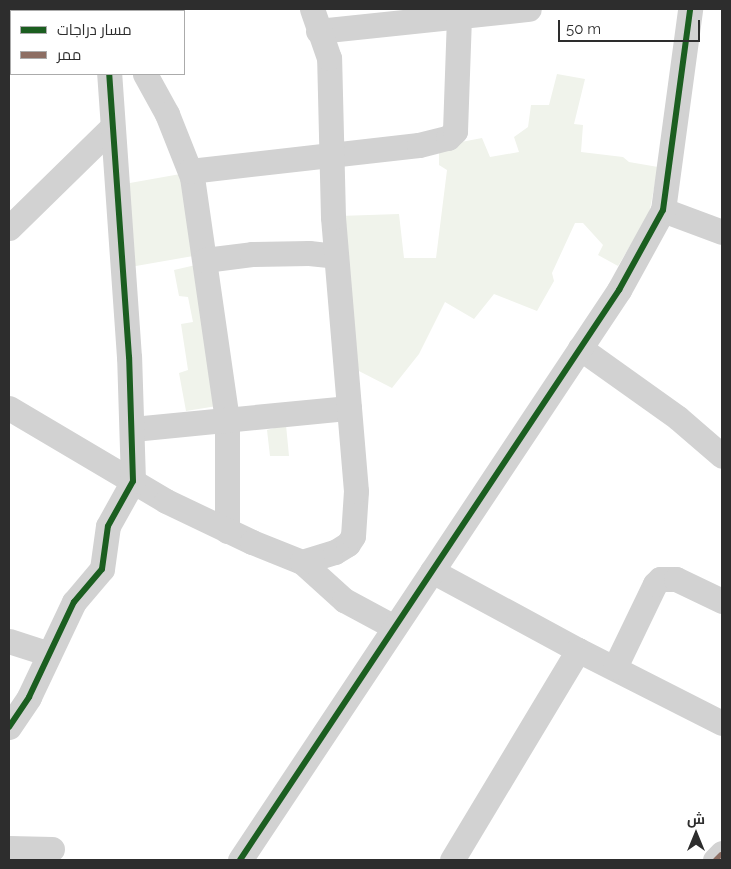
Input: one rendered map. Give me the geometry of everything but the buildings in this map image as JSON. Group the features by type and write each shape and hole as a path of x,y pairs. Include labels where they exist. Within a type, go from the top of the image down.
{"street":[{"path":"302,562 335,552 348,544 354,536 356,491 336,256 328,58 315,20 459,18 528,9"},
{"path":"240,860 619,290 663,210 690,9"},
{"path":"190,171 331,153 425,144 452,136 459,18"},
{"path":"9,727 29,697 74,602 102,569 108,526 134,480 134,429 108,75"},
{"path":"110,100 123,75"},
{"path":"146,75 167,114 190,171 205,260 227,419 227,530"},
{"path":"9,228 111,128"},
{"path":"663,210 722,232"},
{"path":"205,260 252,254 309,253 336,256"},
{"path":"580,348 662,407 722,456"},
{"path":"9,408 134,480 227,530 302,562 344,600 394,628"},
{"path":"134,429 349,408"},
{"path":"432,571 578,650 615,667 722,723"},
{"path":"615,667 655,584 660,579 676,579 722,601"},
{"path":"9,641 49,654"},
{"path":"452,860 578,650"},
{"path":"9,848 52,849"},
{"path":"715,860 722,853"}],"shaded area":[{"path":"557,74 585,79 574,124 583,125 581,152 623,157 629,162 658,167 649,214 618,266 598,255 603,245 583,223 575,223 552,273 554,281 537,311 494,294 474,319 445,302 419,354 392,388 355,369 339,216 399,214 404,258 436,258 447,170 439,165 439,150 456,143 482,138 490,157 519,152 514,137 528,127 531,105 549,105"},
{"path":"186,173 200,255 134,266 120,185"},
{"path":"200,264 217,406 186,411 179,373 188,370 181,324 193,322 188,297 179,296 174,270"},
{"path":"286,425 289,456 270,456 267,430"}],"marked path":[{"path":"715,860 722,853"}],"cycle path":[{"path":"240,860 619,290 663,210 690,9"},
{"path":"9,727 29,697 74,602 102,569 108,526 133,481 129,357 109,75"}]}
